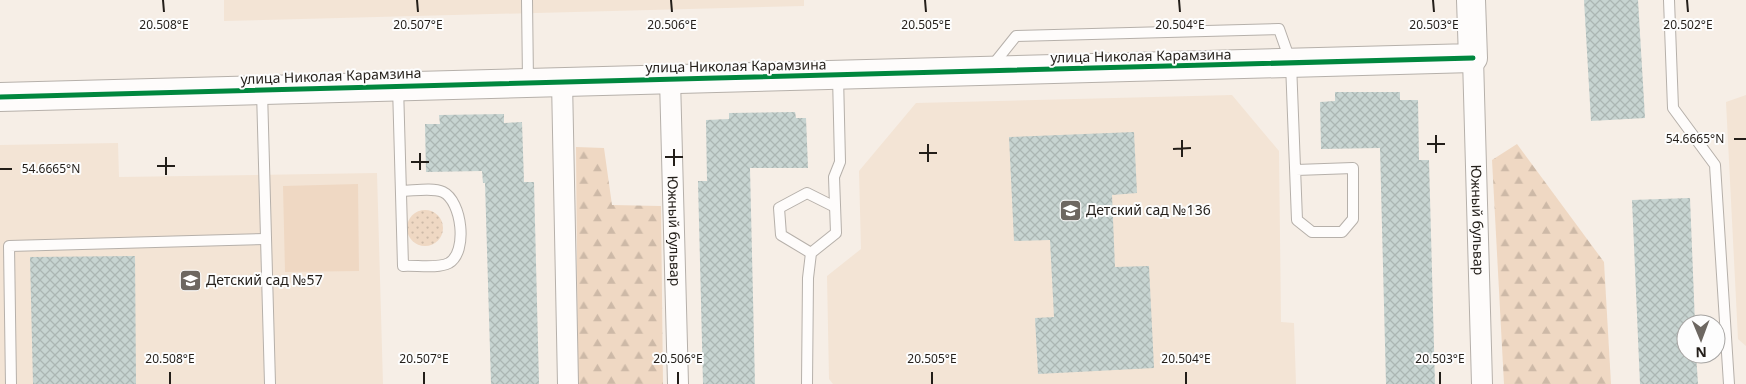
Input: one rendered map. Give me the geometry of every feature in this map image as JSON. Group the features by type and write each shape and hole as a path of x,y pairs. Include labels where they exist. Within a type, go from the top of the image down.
{"street":[{"path":"1471,0 1473,58"},
{"name":"улица Николая Карамзина","path":"0,96 1473,58"},
{"name":"Южный бульвар","path":"1473,58 1482,384"},
{"name":"Южный бульвар","path":"670,79 678,384"},
{"path":"562,81 568,384"}],"lane":[{"path":"527,0 528,82"},
{"path":"1669,0 1674,108 1715,165 1729,384"},
{"path":"1291,63 1297,220 1312,232 1342,232 1353,219 1353,168 1296,170"},
{"path":"807,384 808,278 811,254 836,233 834,177 840,162 838,75"},
{"path":"398,85 403,266 443,265 450,262 458,253 460,241 459,218 451,198 442,191 401,191"},
{"path":"262,90 270,384"},
{"path":"811,254 781,235 779,208 807,194 835,207"},
{"path":"11,384 5,276 9,246 266,239"}],"shaded area":[{"path":"224,0 804,0 804,6 224,21"},
{"name":"Детский сад №136","path":"1232,95 1279,151 1281,322 1294,323 1296,384 833,384 829,379 827,276 861,249 859,171 916,103"},
{"path":"1746,95 1746,346 1738,339 1726,102"},
{"name":"Детский сад №57","path":"118,143 119,177 377,173 383,384 0,384 0,145"}],"green space":[{"path":"1517,144 1604,262 1611,384 1504,384 1492,160"},
{"path":"576,147 604,148 612,205 661,206 663,384 578,384"},
{"path":"358,184 359,271 285,272 283,186"},
{"path":"425,210 432,211 438,215 442,221 442,235 438,241 432,245 425,246 418,245 412,241 408,235 407,228 408,221 412,215 418,211"}],"building":[{"path":"1584,0 1638,0 1645,118 1591,121"},
{"path":"1335,92 1400,92 1400,100 1418,100 1419,160 1429,160 1435,384 1386,384 1380,148 1321,149 1320,102 1335,101"},
{"path":"795,112 796,118 806,118 808,168 750,168 755,384 703,384 698,181 707,181 706,120 729,119 729,113"},
{"path":"504,114 504,123 522,122 524,182 534,182 539,384 491,384 485,183 483,183 482,171 426,172 425,124 440,124 439,115"},
{"path":"1134,132 1137,193 1112,195 1115,267 1149,266 1154,368 1038,374 1035,318 1054,317 1050,240 1014,241 1009,137"},
{"path":"1690,198 1695,314 1676,314 1676,364 1697,364 1698,384 1640,384 1632,200"},
{"path":"135,256 136,384 33,384 30,257"}],"cycle path":[{"path":"0,97 1473,58"}],"place":[{"name":"Детский сад №136","path":"1070,210"},
{"name":"Детский сад №57","path":"190,280"}]}
